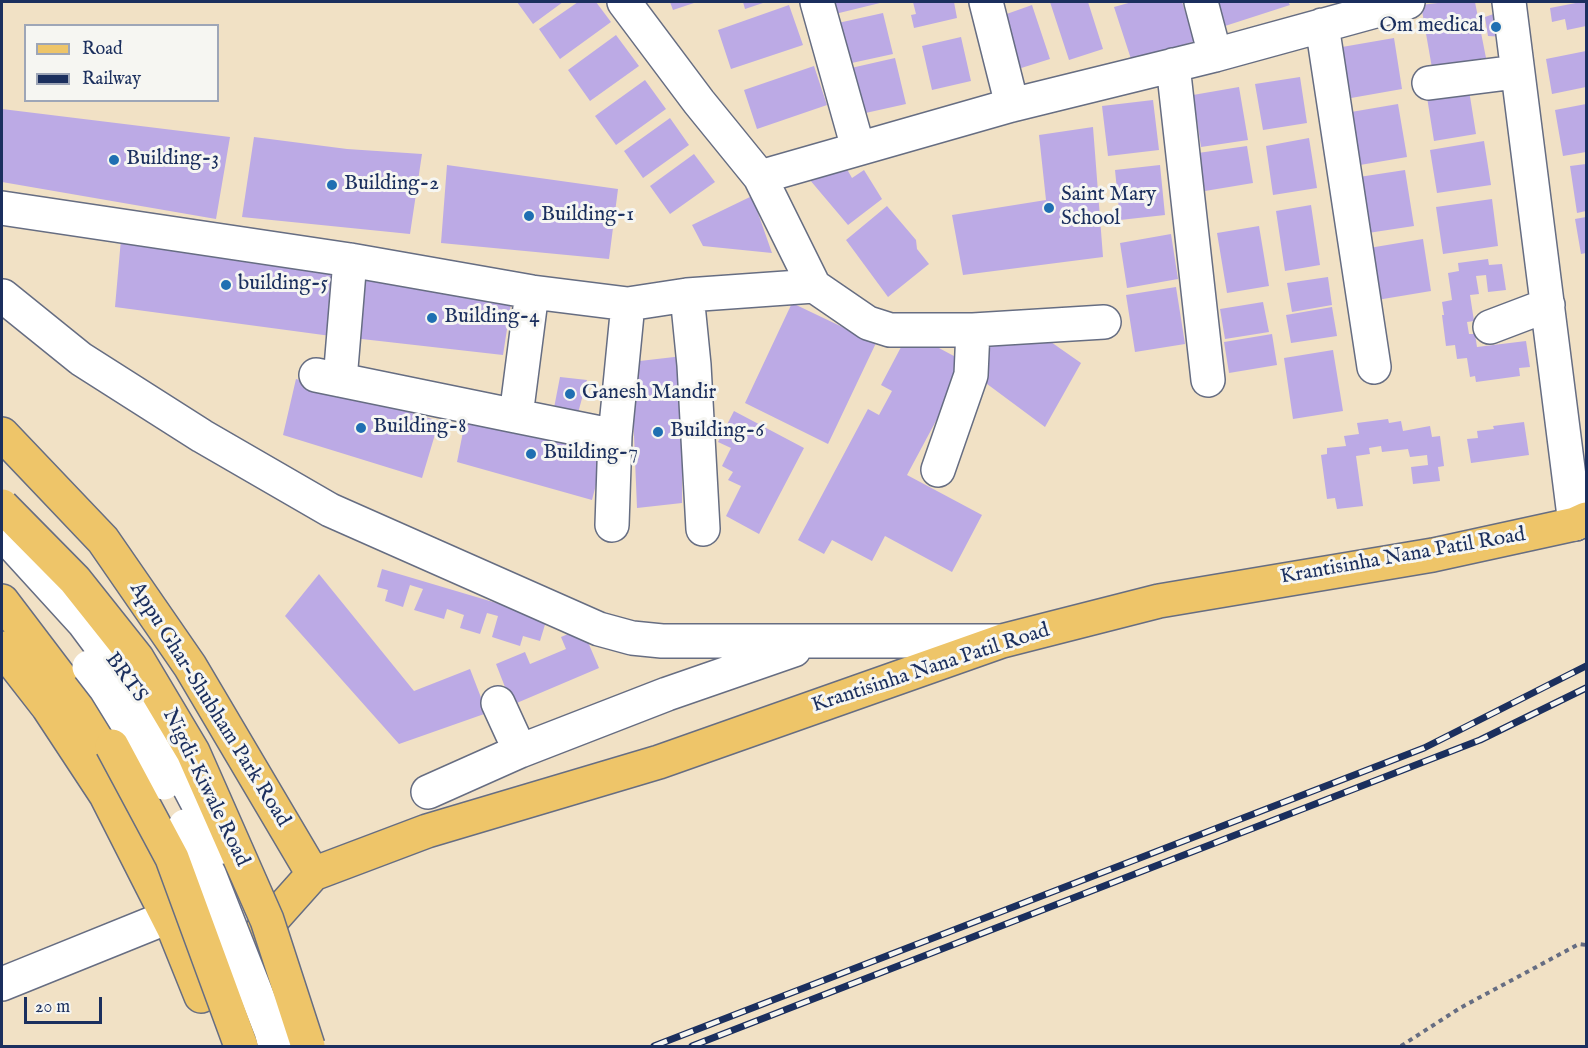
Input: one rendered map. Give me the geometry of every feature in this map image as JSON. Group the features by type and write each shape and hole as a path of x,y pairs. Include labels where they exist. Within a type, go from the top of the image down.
{"main road":[{"name":"Appu Ghar-Shubham Park Road","path":"2,434 103,540 190,666 313,874"},
{"name":"Nigdi-Kiwale Road","path":"2,506 75,580 137,658 193,752 267,920 309,1047"},
{"name":"Krantisinha Nana Patil Road","path":"313,874 426,831 659,762 1002,641 1159,601 1433,555 1581,522"},
{"path":"2,601 118,756 172,858 241,1047"},
{"path":"2,648 48,707 106,795 168,917 201,996 313,874"}],"street":[{"path":"624,2 699,102 760,177 814,286 868,322 890,330 973,330 1104,322"},
{"path":"818,2 858,148"},
{"path":"986,2 1012,105"},
{"path":"1201,2 1215,55"},
{"path":"760,177 1012,105 1215,55 1322,25 1355,8 1408,2"},
{"path":"1509,2 1516,72 1548,305 1581,522"},
{"path":"1322,25 1374,367"},
{"path":"1173,65 1208,380"},
{"path":"1429,83 1516,72"},
{"path":"2,208 350,260 532,292 628,304 687,295 814,286"},
{"path":"350,260 328,377 615,436"},
{"path":"516,416 532,292"},
{"path":"687,295 694,365 703,529"},
{"path":"3,296 81,359 202,436 330,510 599,629 632,638 662,641 1002,641"},
{"path":"612,525 615,436 628,304"},
{"path":"1490,327 1548,305"},
{"path":"938,470 971,375 973,330"},
{"name":"BRTS","path":"2,533 84,623 148,709 206,819 239,893 285,1011 296,1047"},
{"name":"BRTS","path":"2,560 106,689 163,782 210,876 275,1047"},
{"path":"428,792 520,751 667,694 819,641"},
{"path":"498,703 520,751"},
{"path":"2,984 168,917"},
{"path":"227,1047 258,1035 229,968"}],"path":[{"path":"1401,1047 1460,1008 1579,944 1587,945"}],"building":[{"path":"517,2 563,2 533,24"},
{"path":"578,2 596,2 611,22 560,59 539,29"},
{"path":"670,2 697,2 673,10"},
{"path":"743,2 766,2 745,9"},
{"path":"832,2 880,2 880,3 835,14"},
{"path":"913,2 954,2 957,18 914,28 911,15 916,14"},
{"path":"1050,2 1088,2 1103,49 1069,60"},
{"path":"1132,2 1182,2 1195,41 1132,62 1114,7"},
{"path":"1217,2 1288,2 1290,5 1225,26"},
{"path":"1475,2 1486,58 1432,68 1421,5"},
{"path":"1586,2 1586,26 1567,30 1565,19 1552,22 1550,8"},
{"path":"789,5 803,45 731,69 718,30"},
{"path":"1032,5 1050,59 1018,69 1001,16"},
{"name":"Om medical","path":"1505,10 1506,37 1488,36 1485,17"},
{"path":"883,13 893,54 847,64 838,23"},
{"path":"616,35 639,66 590,101 568,70"},
{"path":"961,37 971,81 932,90 922,46"},
{"path":"1394,38 1402,89 1351,98 1342,47"},
{"path":"1586,51 1586,87 1552,94 1546,59"},
{"path":"895,58 906,104 861,114 851,68"},
{"path":"814,66 827,105 757,129 744,90"},
{"path":"1300,77 1307,123 1263,130 1255,84"},
{"path":"645,80 666,109 616,145 595,116"},
{"path":"1468,84 1476,134 1434,141 1426,91"},
{"path":"1239,87 1248,140 1201,147 1193,95"},
{"path":"1153,100 1159,150 1108,156 1102,106"},
{"path":"1398,104 1407,157 1360,165 1351,112"},
{"path":"1586,104 1586,152 1563,156 1555,110"},
{"name":"Building-3","path":"2,109 230,137 216,219 2,182"},
{"path":"670,118 689,145 643,178 624,151"},
{"name":"Saint Mary School","path":"1093,127 1103,257 963,275 952,215 1046,200 1039,135"},
{"name":"Building-2","path":"254,137 347,149 422,154 410,234 242,217"},
{"path":"1309,138 1317,188 1273,195 1266,146"},
{"path":"1484,141 1491,185 1437,193 1430,150"},
{"path":"1247,146 1253,183 1205,191 1198,153"},
{"path":"694,154 715,182 670,214 650,186"},
{"path":"844,164 852,178 864,170 882,199 848,225 804,173"},
{"path":"1586,164 1586,211 1577,213 1570,166"},
{"name":"Building-1","path":"447,165 618,189 609,259 441,243"},
{"path":"1160,165 1165,215 1120,220 1115,170"},
{"path":"1405,170 1414,226 1368,233 1359,177"},
{"path":"752,196 772,253 703,246 692,225"},
{"path":"1492,199 1498,246 1443,254 1436,207"},
{"path":"1311,205 1320,265 1285,271 1276,211"},
{"path":"887,206 916,240 917,249 929,264 888,297 846,240"},
{"path":"1586,217 1586,253 1581,254 1575,219"},
{"path":"1259,226 1269,286 1227,293 1217,233"},
{"path":"1171,234 1178,279 1127,288 1120,243"},
{"name":"building-5","path":"121,239 338,264 331,336 115,307"},
{"path":"1423,239 1431,291 1377,300 1369,248"},
{"path":"1488,259 1489,265 1502,264 1506,290 1488,292 1486,275 1476,276 1479,294 1470,295 1474,321 1467,322 1469,334 1475,334 1477,347 1526,341 1530,367 1519,368 1520,376 1476,382 1475,376 1470,377 1467,358 1457,359 1455,345 1446,346 1442,302 1452,300 1448,273 1459,271 1458,263"},
{"name":"Building-4","path":"357,275 512,297 503,355 353,338"},
{"path":"1328,277 1332,305 1292,312 1287,283"},
{"path":"1176,287 1185,344 1135,352 1126,295"},
{"path":"1263,302 1269,332 1225,339 1220,309"},
{"path":"792,303 876,343 828,444 745,403"},
{"path":"1332,307 1337,336 1291,343 1286,315"},
{"path":"909,332 967,363 907,475 982,515 952,572 885,536 872,561 832,540 824,554 798,540 868,409 879,415 892,391 881,385"},
{"path":"1038,333 1081,363 1045,427 975,375 986,336"},
{"path":"1272,334 1277,365 1229,373 1224,342"},
{"path":"1333,350 1343,411 1293,419 1284,358"},
{"name":"Building-6","path":"683,356 682,503 637,508 631,362"},
{"name":"Ganesh Mandir","path":"560,377 587,380 578,413 554,408"},
{"name":"Building-8","path":"296,379 439,421 422,478 283,435"},
{"name":"Building-7","path":"468,407 606,446 592,500 457,462"},
{"path":"734,411 804,448 759,534 726,516 741,486 728,480 733,472 722,466 731,448 718,442"},
{"path":"1388,419 1389,423 1401,421 1403,431 1430,426 1432,437 1440,436 1444,466 1438,467 1440,481 1413,484 1411,467 1428,465 1427,455 1410,457 1408,449 1382,452 1381,446 1369,448 1370,454 1356,456 1363,506 1337,509 1335,498 1327,499 1321,455 1327,454 1327,448 1346,446 1344,436 1359,434 1357,423"},
{"path":"1524,422 1529,455 1471,463 1467,439 1478,438 1477,431 1494,429 1493,426"},
{"path":"382,569 547,618 540,641 523,636 520,646 492,637 498,616 487,613 480,634 460,628 464,615 447,609 444,619 414,610 423,589 410,585 403,607 385,601 388,590 377,587"},
{"path":"319,574 414,691 470,669 487,713 399,744 285,616"},
{"path":"582,628 599,668 512,705 496,664 525,652 530,664 566,649 561,637"}],"railway":[{"path":"654,1046 1424,748 1586,666"},
{"path":"692,1046 1480,740 1586,688"}],"place":[{"name":"Om medical","path":"1496,27"},
{"name":"Building-3","path":"114,160"},
{"name":"Building-2","path":"332,185"},
{"name":"Saint Mary School","path":"1049,208"},
{"name":"Building-1","path":"529,216"},
{"name":"building-5","path":"226,285"},
{"name":"Building-4","path":"432,318"},
{"name":"Ganesh Mandir","path":"570,394"},
{"name":"Building-8","path":"361,428"},
{"name":"Building-6","path":"658,432"},
{"name":"Building-7","path":"531,454"}]}
